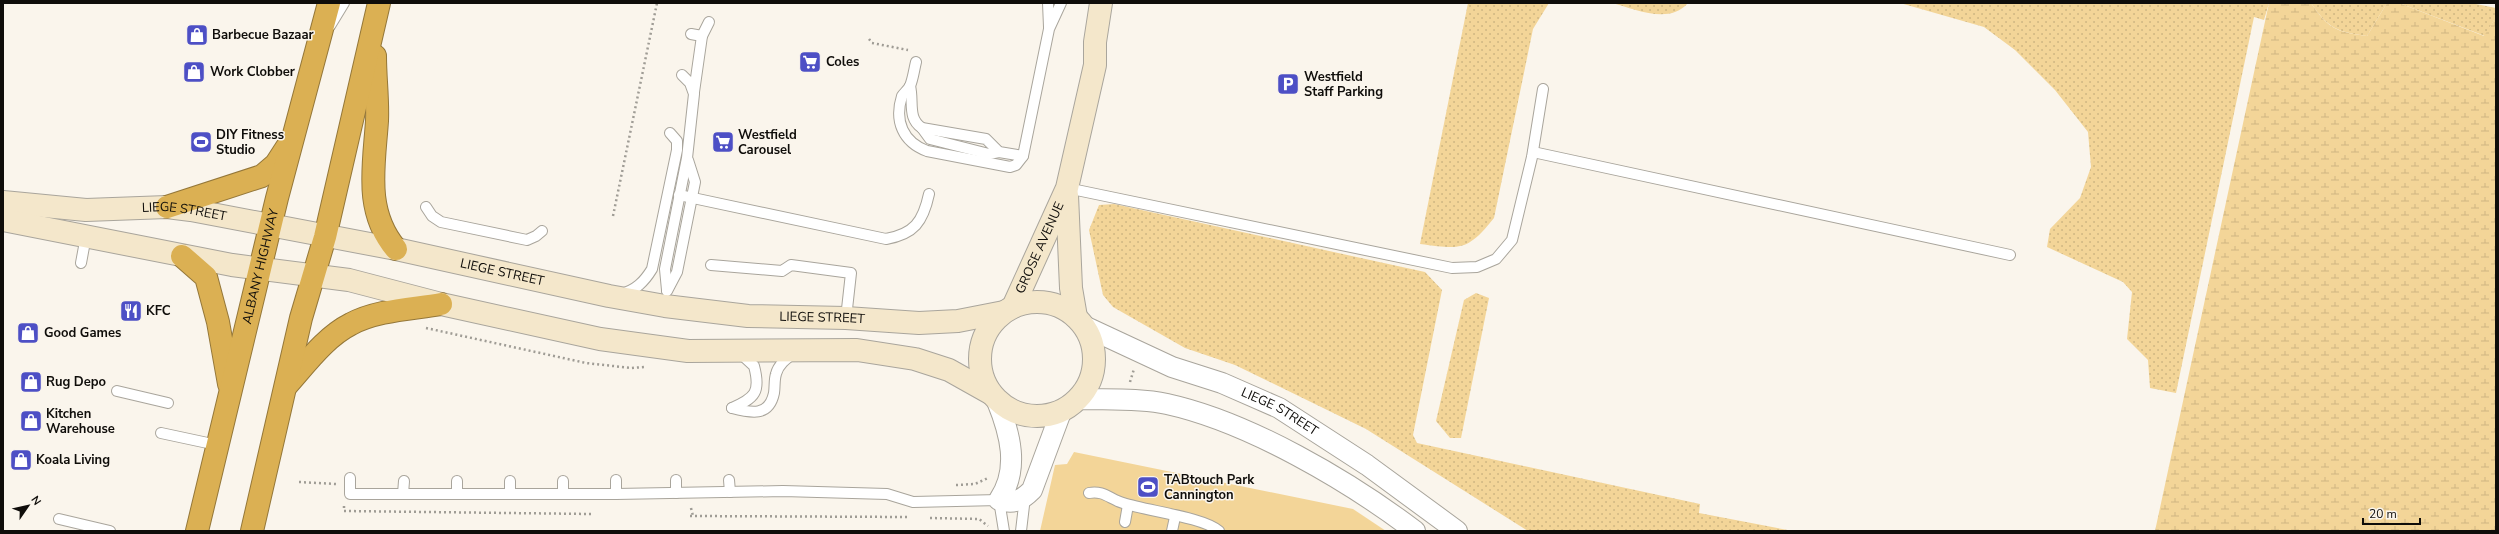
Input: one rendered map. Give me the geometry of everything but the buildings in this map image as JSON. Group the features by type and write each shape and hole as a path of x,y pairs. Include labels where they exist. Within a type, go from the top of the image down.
{"highway":[{"name":"ALBANY HIGHWAY","path":"197,531 270,226 329,3"},
{"path":"252,531 306,300 325,237 379,3"},
{"path":"374,27 377,119 373,182 376,212 384,234 396,249"},
{"path":"167,207 262,176 276,164 292,140"},
{"path":"182,256 206,277 218,322 231,389"},
{"path":"285,387 324,345 350,324 371,316 441,304"}],"street":[{"name":"GROSE AVENUE","path":"1095,65 1107,45 1116,3"},
{"name":"GROSE AVENUE","path":"1008,310 1067,188 1095,65 1096,9"},
{"name":"GROSE AVENUE","path":"1067,188 1071,288 1080,322"},
{"name":"LIEGE STREET","path":"3,202 86,210 167,207 396,249 609,296 666,298 748,316 846,318 919,323 958,321 1008,310"},
{"path":"3,220 182,256 260,269 349,280 441,304 600,339 688,351 857,350 915,359 949,370 994,397 1017,413 1028,416 1050,416 1061,412 1079,399 1091,380 1095,358 1093,347 1080,322 1060,306 1046,302 1035,302 1008,310 988,328 980,349 981,372 994,397 1006,424 1012,466 1010,480 999,500 1010,503 1025,497 1034,486 1061,412"},
{"name":"LIEGE STREET","path":"1080,322 1172,367 1222,383 1278,408 1367,464 1456,531"},
{"path":"1079,399 1125,399 1167,404 1224,422 1283,449 1345,483 1415,531"}],"lane":[{"path":"319,40 344,3"},
{"path":"1048,3 1049,29"},
{"path":"916,62 910,86 903,96 899,121 906,139 915,147 927,152 1010,167 1016,165 1023,156 1049,29 1061,3"},
{"path":"666,298 665,269 687,158 702,36 708,22"},
{"path":"691,34 702,36"},
{"path":"682,76 690,83 694,94"},
{"path":"910,86 913,99 912,116 916,124 922,128 986,139 999,152 1023,156"},
{"path":"1067,188 1445,266 1477,267 1496,259 1512,240 1533,152 1543,89"},
{"path":"609,296 629,292 644,282 652,270 677,150 677,141 670,133"},
{"path":"1533,152 2010,255"},
{"path":"666,298 677,272 694,182 687,158"},
{"path":"680,195 886,239 903,236 916,225 925,214 929,194"},
{"path":"426,207 432,216 441,222 527,240 536,236 542,231"},
{"path":"81,263 86,236"},
{"path":"711,265 782,271 791,265 851,273 846,318"},
{"path":"735,351 754,366 756,391 752,399 732,408 753,413 761,412 771,404 776,374 780,365 797,350"},
{"path":"117,391 168,404"},
{"path":"161,433 217,445"},
{"path":"616,480 616,494"},
{"path":"676,480 676,493"},
{"path":"729,480 730,492"},
{"path":"783,480 783,491"},
{"path":"346,481 350,494 457,492 616,494 783,491 887,494 913,502 999,500 1004,531"},
{"path":"403,494 404,481"},
{"path":"457,481 457,492"},
{"path":"510,481 510,493"},
{"path":"563,481 563,493"},
{"path":"1089,493 1098,491 1128,505 1210,524 1219,531"},
{"path":"1021,531 1025,497"},
{"path":"1125,522 1128,505"},
{"path":"1172,531 1175,517"},
{"path":"59,520 110,531"}],"path":[{"path":"613,216 657,3"},
{"path":"869,39 872,43 912,51"},
{"path":"421,327 586,363 631,368 647,367"},
{"path":"1129,385 1135,365"},
{"path":"950,485 975,484 988,478 990,472"},
{"path":"299,482 346,481"},
{"path":"344,511 590,514"},
{"path":"690,516 913,517"},
{"path":"927,518 979,519 988,526"}],"green space":[{"path":"1468,3 1549,3 1533,29 1494,218 1477,237 1462,246 1445,247 1420,244"},
{"path":"1612,3 1688,3 1680,10 1671,13 1652,14"},
{"path":"1900,3 2269,3 2264,20 2254,17 2176,393 2150,388 2148,360 2127,339 2132,292 2123,282 2047,247 2050,229 2080,198 2091,167 2088,132 2055,90 2015,50 1984,27"},
{"path":"2269,3 2311,3 2323,19 2334,28 2348,33 2367,36 2387,3 2399,3 2484,36 2494,20 2496,20 2496,531 2155,531"},
{"path":"2311,3 2387,3 2367,36 2348,33 2334,28 2323,19"},
{"path":"2399,3 2471,3 2496,8 2496,20 2494,20 2485,36"},
{"path":"1114,204 1425,272 1442,290 1413,435 1417,443 1700,504 1699,513 1793,531 1528,531 1366,429 1235,365 1185,348 1113,307 1103,295 1089,230 1099,205"},
{"path":"1476,293 1489,298 1461,438 1450,438 1436,421 1464,300"},
{"name":"TABtouch Park Cannington","path":"1074,452 1353,509 1386,531 1040,531 1055,465 1067,464"}],"place":[{"name":"Barbecue Bazaar","path":"197,35"},
{"name":"Coles","path":"810,62"},
{"name":"Work Clobber","path":"194,72"},
{"name":"Westfield Staff Parking","path":"1288,84"},
{"name":"DIY Fitness Studio","path":"201,142"},
{"name":"Westfield Carousel","path":"723,142"},
{"name":"KFC","path":"131,311"},
{"name":"Good Games","path":"28,333"},
{"name":"Rug Depo","path":"31,382"},
{"name":"Kitchen Warehouse","path":"31,421"},
{"name":"Koala Living","path":"21,460"},
{"name":"TABtouch Park Cannington","path":"1148,487"}]}
